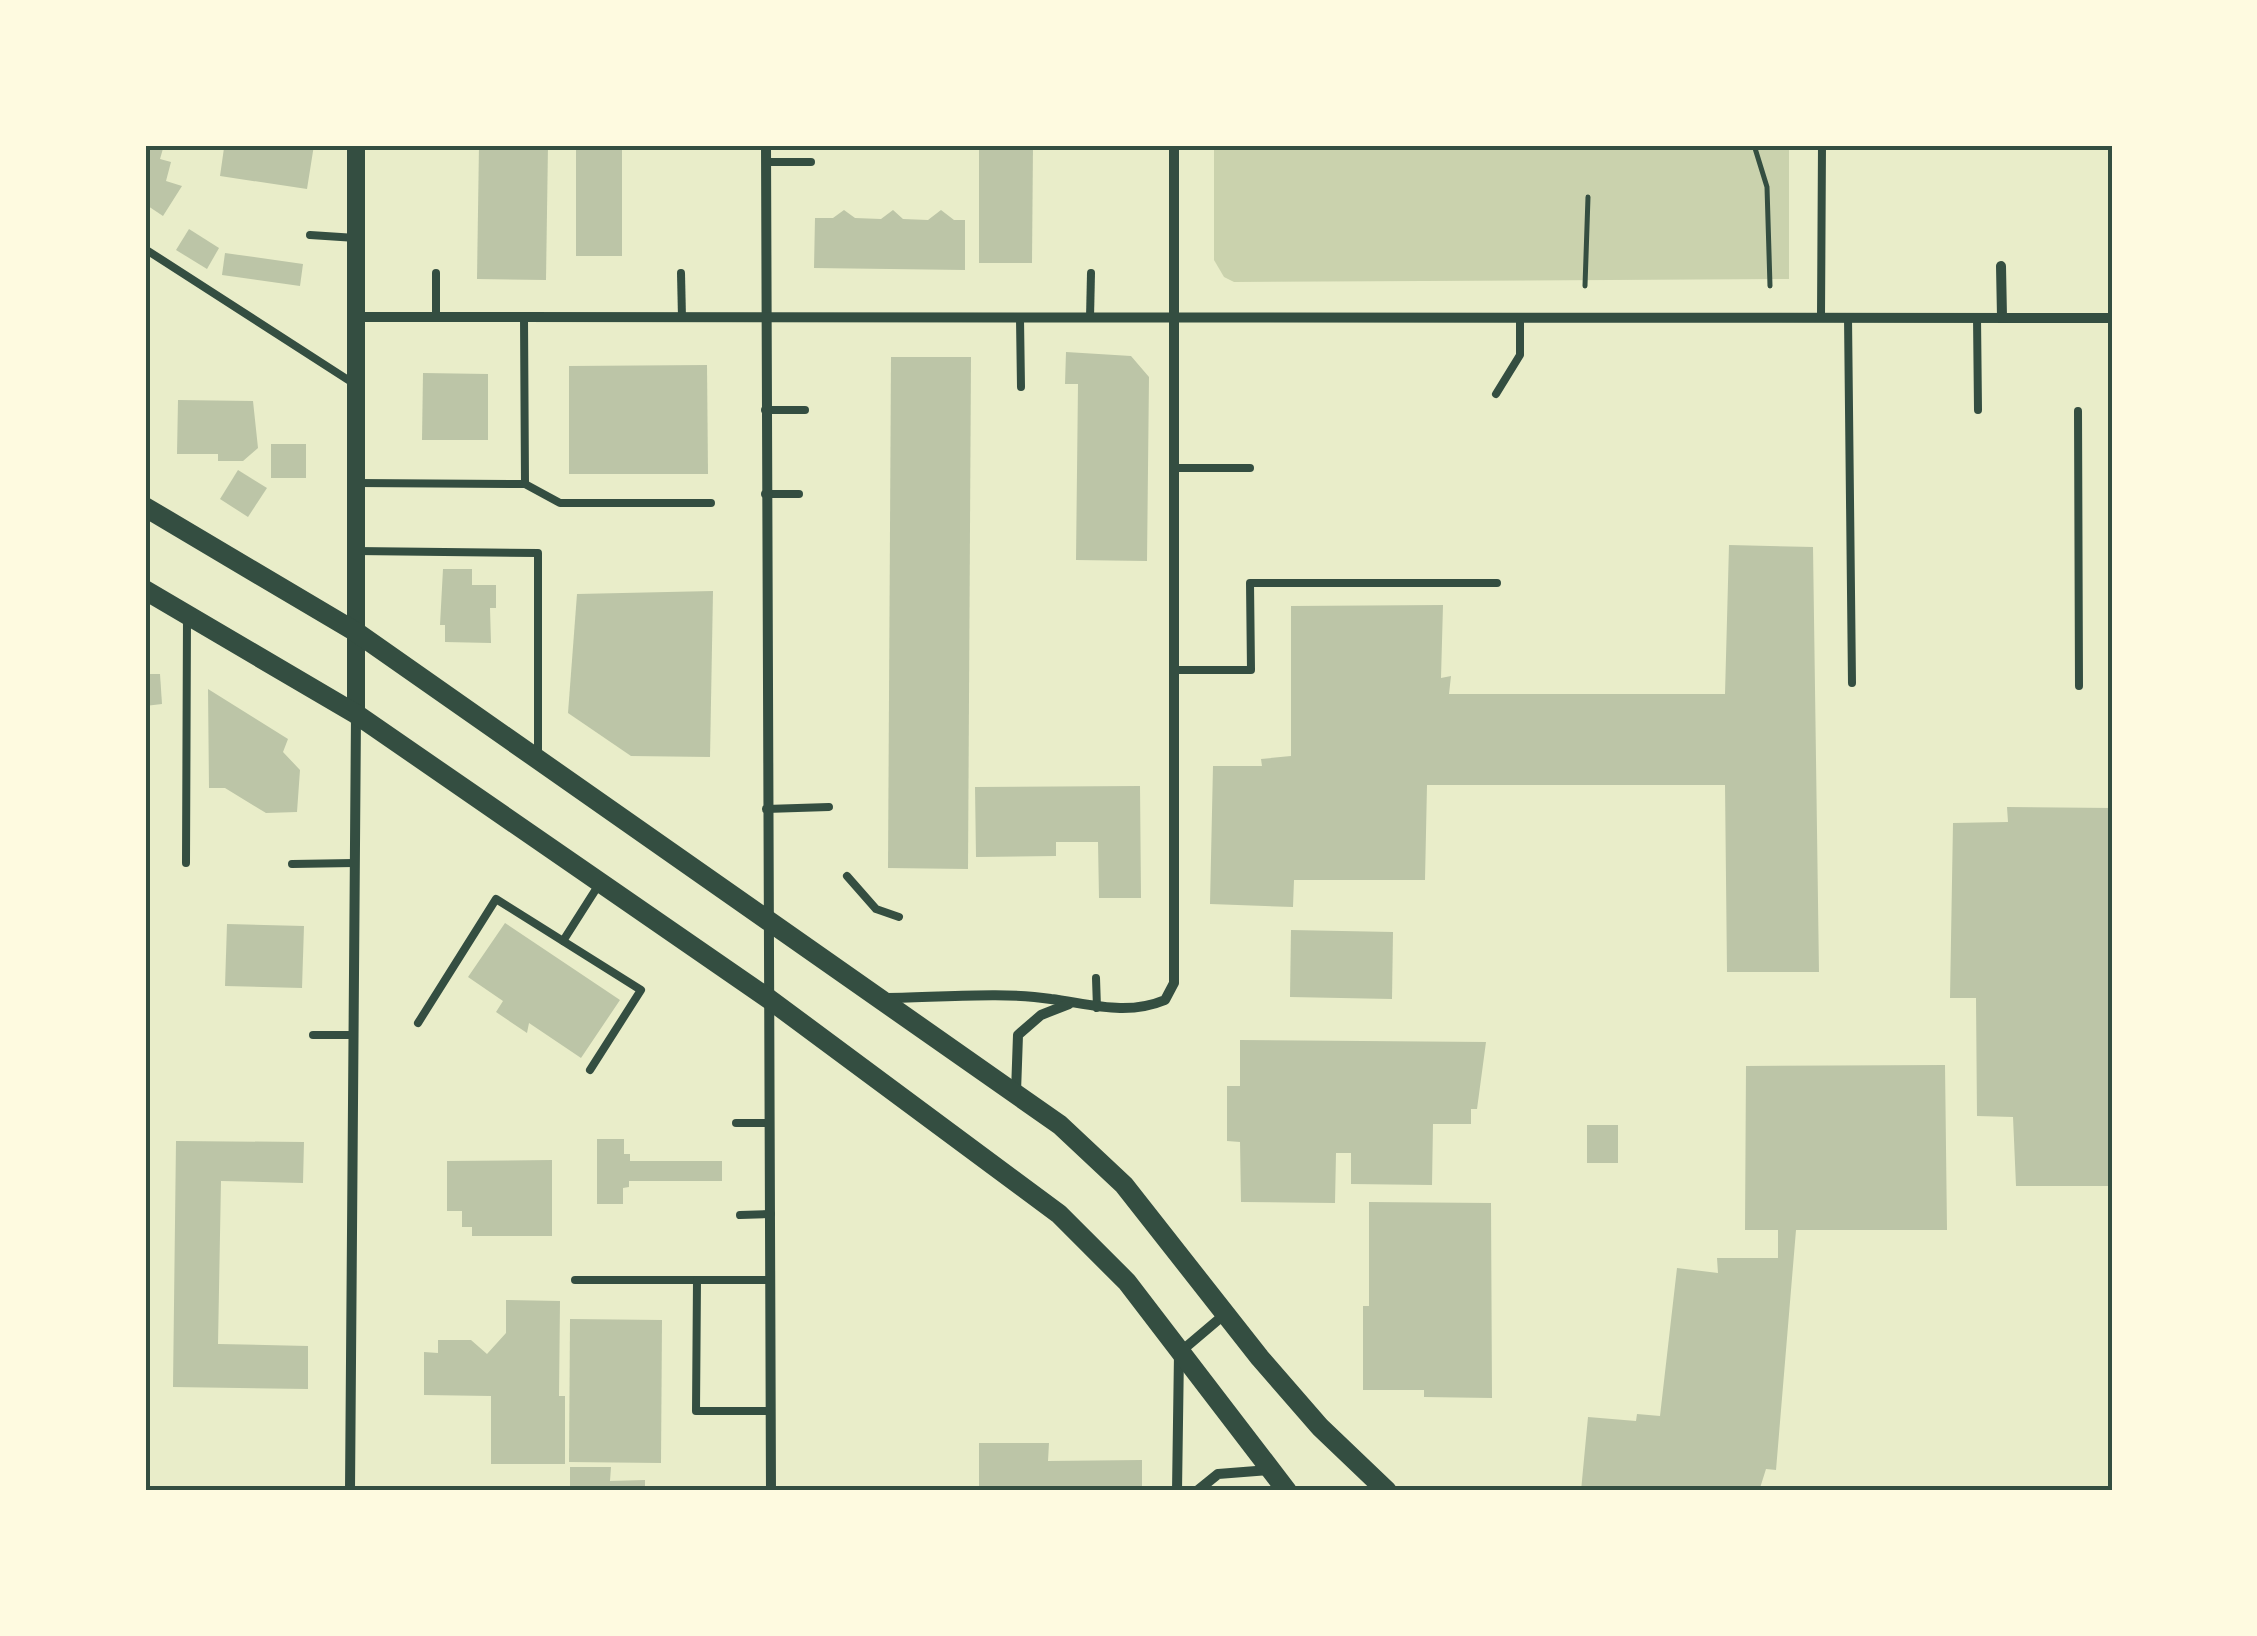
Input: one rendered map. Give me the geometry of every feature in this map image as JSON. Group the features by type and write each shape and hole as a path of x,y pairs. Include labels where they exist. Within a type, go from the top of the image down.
{"main road":[{"path":"145,507 356,632 1060,1125 1124,1185 1320,1427 1387,1491"},
{"path":"145,590 356,714 770,998 1059,1214 1126,1282 1287,1491"}],"street":[{"path":"350,1491 356,145"},
{"path":"766,145 771,1491"},
{"path":"876,998 1050,998 1097,1008 1146,1008 1165,1000 1174,983 1174,145"},
{"path":"2001,266 2002,317"},
{"path":"356,317 2112,318"},
{"path":"1016,1093 1018,1035 1041,1015 1070,1004"},
{"path":"1177,1491 1179,1352 1225,1313"},
{"path":"1197,1491 1218,1474 1270,1470"}],"lane":[{"path":"1821,317 1822,145"},
{"path":"766,162 811,162"},
{"path":"310,235 356,238"},
{"path":"145,249 356,385"},
{"path":"436,272 436,318"},
{"path":"1090,319 1091,272"},
{"path":"681,273 682,318"},
{"path":"1848,317 1852,683"},
{"path":"1977,317 1978,410"},
{"path":"524,318 524,484"},
{"path":"1020,319 1021,387"},
{"path":"1496,394 1520,354 1520,319"},
{"path":"765,410 805,410"},
{"path":"2078,411 2079,686"},
{"path":"1174,468 1250,468"},
{"path":"356,483 524,484 560,503 712,504"},
{"path":"765,494 799,494"},
{"path":"356,551 538,553 538,760"},
{"path":"1174,670 1252,670 1250,583 1497,583"},
{"path":"186,615 186,863"},
{"path":"146,780 146,833"},
{"path":"766,809 830,807"},
{"path":"292,864 354,864"},
{"path":"847,876 876,909 899,916"},
{"path":"563,942 600,882"},
{"path":"418,1023 496,899 641,990 590,1070"},
{"path":"1096,978 1097,1008"},
{"path":"313,1035 353,1035"},
{"path":"736,1123 770,1123"},
{"path":"740,1215 771,1214"},
{"path":"575,1280 771,1280"},
{"path":"697,1280 696,1411 771,1411"}],"path":[{"path":"1754,145 1768,187 1770,286"},
{"path":"1584,286 1588,197"}],"green space":[{"path":"1214,145 1789,145 1789,279 1234,282 1224,277 1214,260"}],"building":[{"path":"145,145 164,145 160,159 171,162 166,181 182,186 163,216 145,204"},
{"path":"215,145 314,145 307,189 220,176 224,148"},
{"path":"479,145 548,145 546,280 477,279"},
{"path":"576,145 622,145 622,256 576,256"},
{"path":"979,145 1033,145 1032,263 979,263"},
{"path":"844,210 855,218 881,219 893,210 903,219 928,220 941,210 954,220 965,220 965,270 814,268 815,218 833,218"},
{"path":"189,229 219,248 207,269 176,250"},
{"path":"225,253 303,264 300,286 222,275"},
{"path":"1066,352 1131,356 1149,377 1147,561 1076,560 1078,384 1065,384"},
{"path":"891,357 971,357 968,869 888,868"},
{"path":"707,365 708,474 569,474 569,366"},
{"path":"423,373 488,374 488,440 422,440"},
{"path":"178,400 253,401 258,448 243,461 218,461 218,454 177,454"},
{"path":"271,444 306,444 306,478 271,478"},
{"path":"238,470 267,488 248,517 220,499"},
{"path":"1729,545 1813,547 1819,972 1727,972 1725,785 1427,785 1425,880 1294,880 1293,907 1210,904 1213,766 1262,766 1261,759 1291,756 1291,606 1443,605 1441,678 1451,676 1449,694 1725,694"},
{"path":"443,569 472,569 472,585 496,585 496,608 490,608 491,643 445,642 445,625 440,625"},
{"path":"713,591 710,757 631,756 568,713 577,594"},
{"path":"145,674 160,674 162,704 145,706"},
{"path":"208,689 288,739 283,752 300,770 297,812 266,813 225,788 209,788"},
{"path":"1140,786 1141,898 1099,898 1098,842 1056,842 1056,856 976,857 975,787"},
{"path":"2007,807 2112,808 2112,1186 2016,1186 2013,1117 1977,1116 1976,998 1950,998 1953,823 2008,822"},
{"path":"505,923 620,1000 581,1058 529,1023 527,1033 496,1012 503,1001 468,977"},
{"path":"227,924 304,926 302,988 225,986"},
{"path":"1291,930 1393,932 1392,999 1290,997"},
{"path":"1240,1040 1486,1042 1477,1109 1471,1109 1471,1124 1433,1124 1432,1185 1351,1184 1351,1153 1336,1153 1335,1203 1241,1202 1240,1142 1227,1141 1227,1086 1240,1086"},
{"path":"1945,1065 1947,1230 1796,1230 1776,1470 1766,1469 1760,1488 1581,1491 1588,1417 1636,1421 1637,1414 1660,1416 1677,1268 1718,1273 1717,1258 1778,1258 1778,1230 1745,1230 1746,1066"},
{"path":"1587,1125 1618,1125 1618,1163 1587,1163"},
{"path":"597,1139 624,1139 624,1154 630,1154 630,1161 722,1161 722,1181 629,1181 629,1187 623,1188 623,1204 597,1204"},
{"path":"176,1141 304,1142 303,1183 221,1181 218,1344 308,1346 308,1389 173,1387"},
{"path":"552,1160 552,1236 472,1236 472,1227 462,1227 462,1211 447,1211 447,1161"},
{"path":"1369,1202 1491,1203 1492,1398 1424,1397 1424,1390 1363,1390 1363,1306 1369,1306"},
{"path":"506,1300 560,1301 559,1396 565,1396 565,1464 491,1464 491,1396 424,1395 424,1352 438,1353 438,1340 471,1340 487,1354 506,1333"},
{"path":"570,1319 662,1320 661,1463 569,1462"},
{"path":"979,1443 1049,1443 1048,1461 1142,1460 1142,1491 979,1491"},
{"path":"570,1467 611,1467 610,1481 645,1480 645,1491 570,1491"}]}
